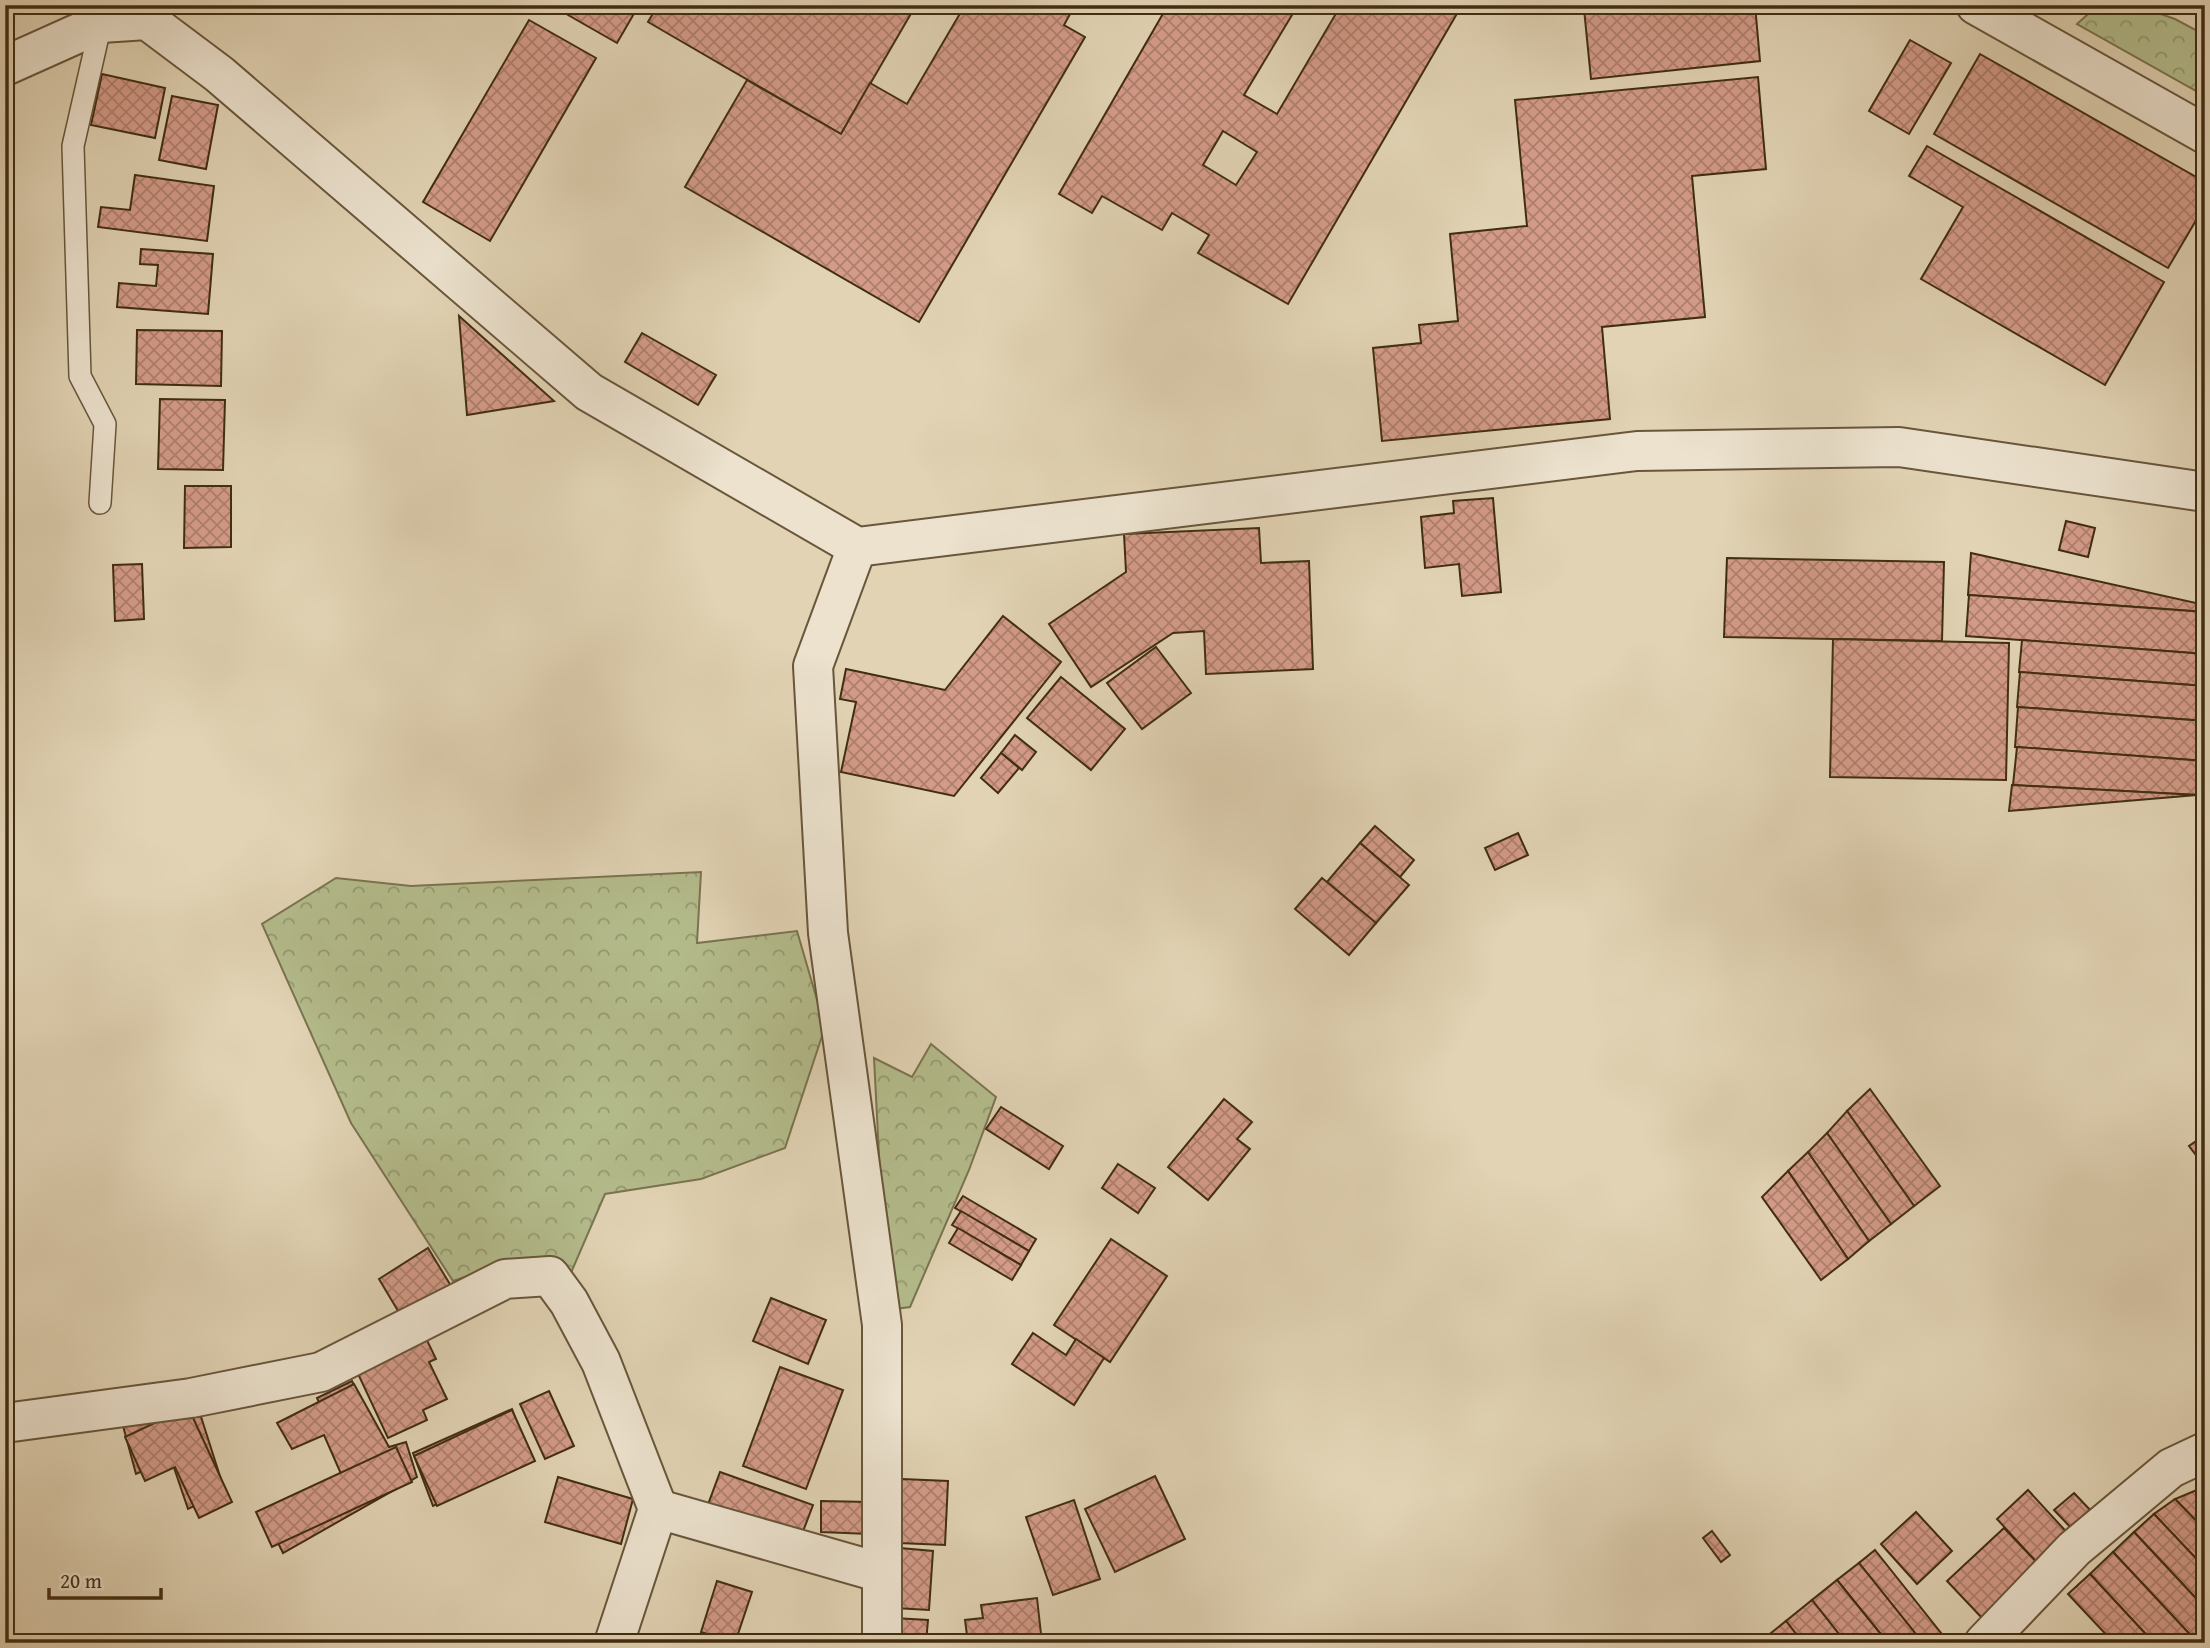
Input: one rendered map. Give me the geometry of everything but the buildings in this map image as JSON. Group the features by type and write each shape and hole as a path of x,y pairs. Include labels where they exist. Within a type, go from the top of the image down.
{"street":[{"path":"1976,5 2205,134"},
{"path":"5,66 101,23 151,13 589,392 857,547 1637,451 1899,447 2205,492"},
{"path":"857,547 813,666 828,933 882,1325 882,1643"},
{"path":"5,1423 191,1398 321,1372 505,1279 550,1276 569,1302 600,1362 658,1509 614,1643"},
{"path":"1984,1643 2074,1549 2171,1468 2205,1452"},
{"path":"658,1509 882,1573"}],"lane":[{"path":"100,503 105,424 80,376 72,146 101,23"}],"green space":[{"path":"2098,5 2135,5 2175,19 2205,35 2205,96 2077,24"},
{"path":"701,872 697,943 797,931 825,1027 785,1148 701,1179 605,1194 567,1282 512,1261 453,1281 351,1123 262,924 336,878 411,886"},
{"path":"931,1044 996,1097 969,1170 910,1307 887,1310 874,1058 912,1077"}]}
